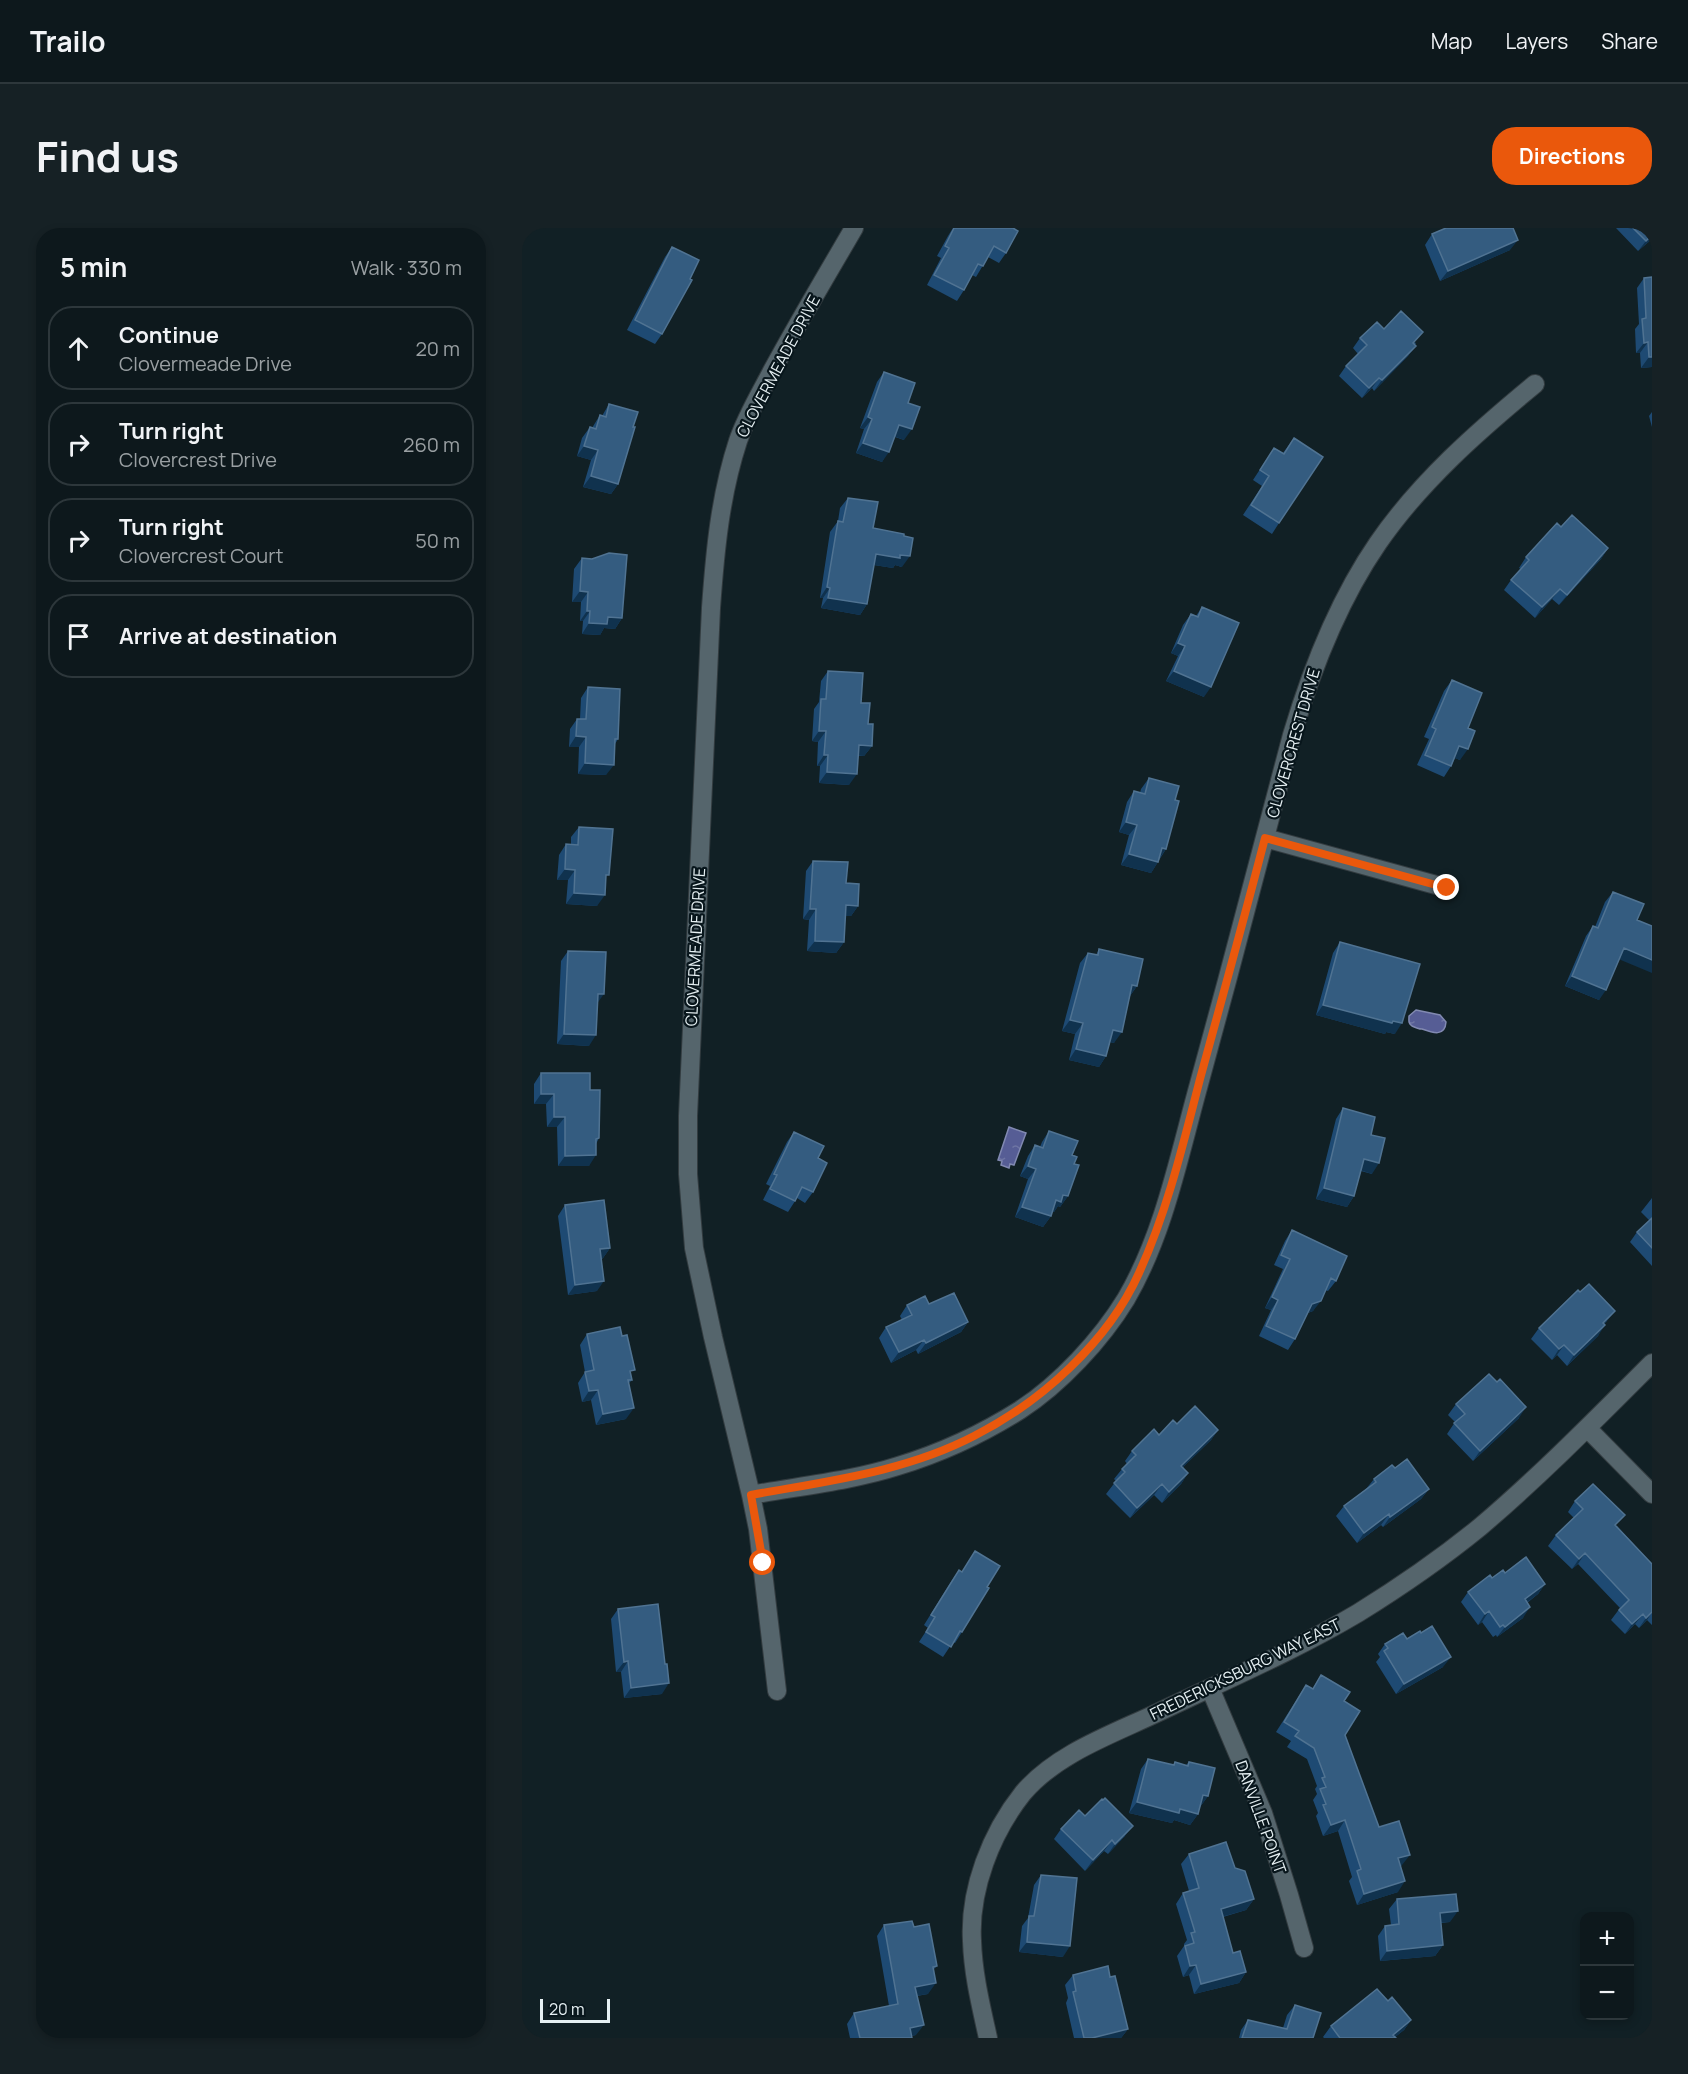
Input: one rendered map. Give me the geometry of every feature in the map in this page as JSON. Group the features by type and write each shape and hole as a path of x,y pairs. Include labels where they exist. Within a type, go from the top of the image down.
{"street":[{"name":"CLOVERMEADE DRIVE","path":"777,1691 763,1563 751,1495 694,1248 688,1174 688,1104 711,609 715,550 722,499 730,466 745,423 777,362 854,228"},
{"name":"CLOVERCREST DRIVE","path":"751,1495 896,1467 974,1437 1021,1409 1044,1392 1088,1348 1118,1311 1139,1274 1171,1187 1303,700 1332,626 1385,533 1429,482 1478,433 1535,384"},
{"path":"1265,838 1447,888"},
{"name":"FREDERICKSBURG WAY EAST","path":"988,2038 975,1973 972,1924 982,1873 995,1838 1023,1793 1038,1778 1070,1755 1308,1641 1402,1583 1481,1526 1587,1428 1652,1363"},
{"path":"1587,1428 1652,1494"},
{"name":"DANVILLE POINT","path":"1210,1688 1263,1814 1304,1948"}],"water":[{"path":"1416,1010 1440,1015 1446,1022 1445,1027 1438,1033 1412,1026 1409,1023 1409,1016"},
{"path":"1009,1127 1026,1133 1014,1165 1010,1164 1009,1168 1001,1165 1002,1161 998,1160"}],"building":[{"path":"954,228 1013,228 1018,231 1006,253 994,246 983,266 978,264 964,290 934,275 949,248 945,246"},
{"path":"1446,228 1513,228 1518,240 1448,271 1432,234"},
{"path":"1633,228 1652,228 1652,235 1646,241"},
{"path":"672,247 699,260 690,279 692,280 662,334 635,320"},
{"path":"1652,277 1652,357 1649,357 1648,342 1644,343 1642,319 1646,318 1644,278"},
{"path":"1401,311 1423,332 1413,343 1416,346 1382,380 1379,378 1369,388 1346,366 1367,345 1360,338 1377,322 1384,329"},
{"path":"884,372 915,383 908,403 920,407 912,429 899,425 889,452 863,443 872,419 868,417"},
{"path":"609,404 638,412 618,484 591,476 598,450 584,446 590,427 596,429 600,415 606,417"},
{"path":"1294,438 1323,457 1279,523 1251,505 1269,476 1260,470 1274,448 1284,454"},
{"path":"848,498 878,502 873,528 913,538 910,556 900,555 900,558 876,554 867,604 828,598 830,588 827,587 838,521 843,522"},
{"path":"1572,515 1608,548 1567,595 1560,589 1542,607 1511,580 1529,560 1526,557 1557,523 1561,527"},
{"path":"609,553 627,555 622,618 608,617 607,624 589,623 588,592 580,591 582,558 592,559"},
{"path":"1202,607 1239,623 1211,687 1174,671 1185,646 1178,643 1191,614 1198,617"},
{"path":"828,671 863,673 861,703 870,703 868,724 873,724 872,746 859,745 857,774 827,772 828,755 824,755 826,731 819,731 821,699 826,699"},
{"path":"1452,680 1482,693 1468,728 1475,731 1468,749 1459,746 1451,766 1425,755 1436,729 1432,727"},
{"path":"588,687 620,689 618,739 615,739 614,765 585,763 586,737 576,736 577,719 586,719"},
{"path":"1149,778 1179,786 1175,800 1179,801 1166,849 1162,848 1158,862 1129,854 1137,825 1126,822 1134,791 1145,794"},
{"path":"579,827 613,829 605,895 574,893 575,870 565,869 566,844 578,845"},
{"path":"813,861 848,862 846,883 859,884 858,906 846,905 844,942 815,941 816,909 810,909"},
{"path":"1613,892 1644,904 1637,920 1652,926 1652,960 1624,948 1606,990 1572,976 1593,926 1598,928"},
{"path":"1340,942 1420,964 1402,1023 1393,1021 1392,1023 1323,1005"},
{"path":"1099,949 1143,959 1137,986 1132,985 1122,1032 1113,1030 1106,1056 1076,1049 1083,1023 1070,1020 1088,953 1098,955"},
{"path":"568,951 606,952 604,994 598,994 596,1035 564,1034"},
{"path":"541,1073 590,1073 590,1090 600,1090 599,1138 596,1139 596,1155 565,1156 565,1117 554,1117 554,1094 541,1094"},
{"path":"1343,1108 1375,1117 1371,1135 1385,1138 1379,1163 1364,1159 1354,1196 1324,1188"},
{"path":"1049,1131 1078,1141 1072,1155 1077,1157 1074,1164 1079,1165 1068,1196 1063,1195 1061,1202 1056,1200 1051,1216 1022,1207 1036,1169 1028,1166 1035,1145 1043,1148"},
{"path":"794,1132 824,1146 818,1158 827,1163 813,1192 802,1187 795,1201 770,1189 777,1175 774,1174"},
{"path":"604,1200 610,1248 600,1249 604,1281 575,1285 565,1205"},
{"path":"1652,1218 1652,1248 1637,1232"},
{"path":"1292,1230 1347,1256 1336,1281 1331,1278 1321,1301 1312,1304 1295,1339 1266,1326 1278,1300 1272,1297 1290,1259 1281,1255"},
{"path":"1589,1284 1615,1311 1603,1323 1605,1325 1574,1355 1564,1345 1559,1349 1539,1328 1578,1290 1580,1292"},
{"path":"954,1293 968,1322 926,1343 924,1340 899,1352 886,1327 912,1315 907,1305 925,1296 929,1304"},
{"path":"620,1327 622,1336 627,1335 635,1370 630,1371 632,1380 628,1380 634,1408 603,1414 598,1390 589,1391 585,1372 594,1370 587,1334"},
{"path":"1489,1374 1497,1382 1500,1379 1526,1407 1480,1451 1454,1423 1465,1414 1456,1404"},
{"path":"1195,1406 1218,1430 1181,1466 1188,1473 1169,1492 1162,1484 1137,1508 1114,1483 1125,1472 1122,1469 1136,1455 1132,1451 1154,1429 1159,1435 1173,1420 1177,1424"},
{"path":"1407,1459 1429,1489 1364,1533 1344,1506 1376,1482 1374,1479 1392,1465 1395,1468"},
{"path":"1593,1484 1625,1515 1615,1525 1652,1564 1652,1612 1646,1618 1643,1614 1632,1624 1619,1610 1629,1600 1585,1553 1579,1559 1556,1535 1583,1509 1575,1501"},
{"path":"975,1551 1000,1566 987,1587 989,1588 951,1647 926,1632 935,1617 931,1615 959,1570 962,1572"},
{"path":"1526,1557 1545,1584 1525,1599 1530,1607 1505,1627 1503,1625 1500,1627 1489,1611 1485,1614 1468,1592 1490,1575 1492,1578 1503,1570 1505,1573"},
{"path":"658,1604 669,1683 631,1688 628,1661 624,1662 618,1609"},
{"path":"1432,1626 1451,1657 1404,1684 1384,1651 1388,1648 1385,1644 1403,1633 1407,1639"},
{"path":"1321,1675 1350,1692 1344,1701 1360,1711 1345,1735 1379,1827 1399,1821 1410,1855 1398,1858 1405,1881 1364,1894 1357,1871 1361,1869 1345,1820 1331,1825 1323,1805 1326,1804 1320,1789 1326,1787 1322,1778 1325,1777 1314,1748 1295,1736 1299,1731 1284,1722 1306,1685 1313,1689"},
{"path":"1148,1759 1174,1765 1175,1762 1188,1766 1189,1762 1215,1768 1208,1796 1203,1795 1198,1814 1180,1809 1179,1813 1137,1802"},
{"path":"1105,1798 1133,1826 1115,1844 1112,1840 1093,1860 1061,1829 1079,1810 1085,1816"},
{"path":"1226,1842 1235,1868 1245,1871 1254,1899 1221,1909 1233,1953 1240,1951 1246,1972 1201,1984 1196,1965 1190,1966 1185,1946 1194,1943 1191,1933 1195,1932 1183,1893 1199,1888 1189,1854"},
{"path":"1041,1875 1077,1878 1070,1946 1027,1942 1029,1916 1034,1916"},
{"path":"1456,1894 1458,1911 1440,1913 1443,1945 1387,1951 1385,1926 1399,1924 1397,1899"},
{"path":"912,1921 914,1927 929,1924 937,1966 933,1967 936,1983 915,1987 924,2025 910,2028 912,2038 860,2038 854,2013 898,2004 884,1925"},
{"path":"1108,1966 1110,1977 1115,1976 1128,2029 1084,2038 1073,1992 1076,1991 1073,1975"},
{"path":"1377,1989 1388,2001 1392,1997 1411,2020 1393,2035 1396,2038 1340,2038 1331,2026"},
{"path":"1295,2005 1321,2013 1313,2038 1242,2038 1248,2020 1287,2029"}],"route":[{"path":"763,1563 751,1495 896,1467 974,1437 1021,1409 1044,1392 1088,1348 1118,1311 1139,1274 1171,1187 1265,838 1447,888"}]}
